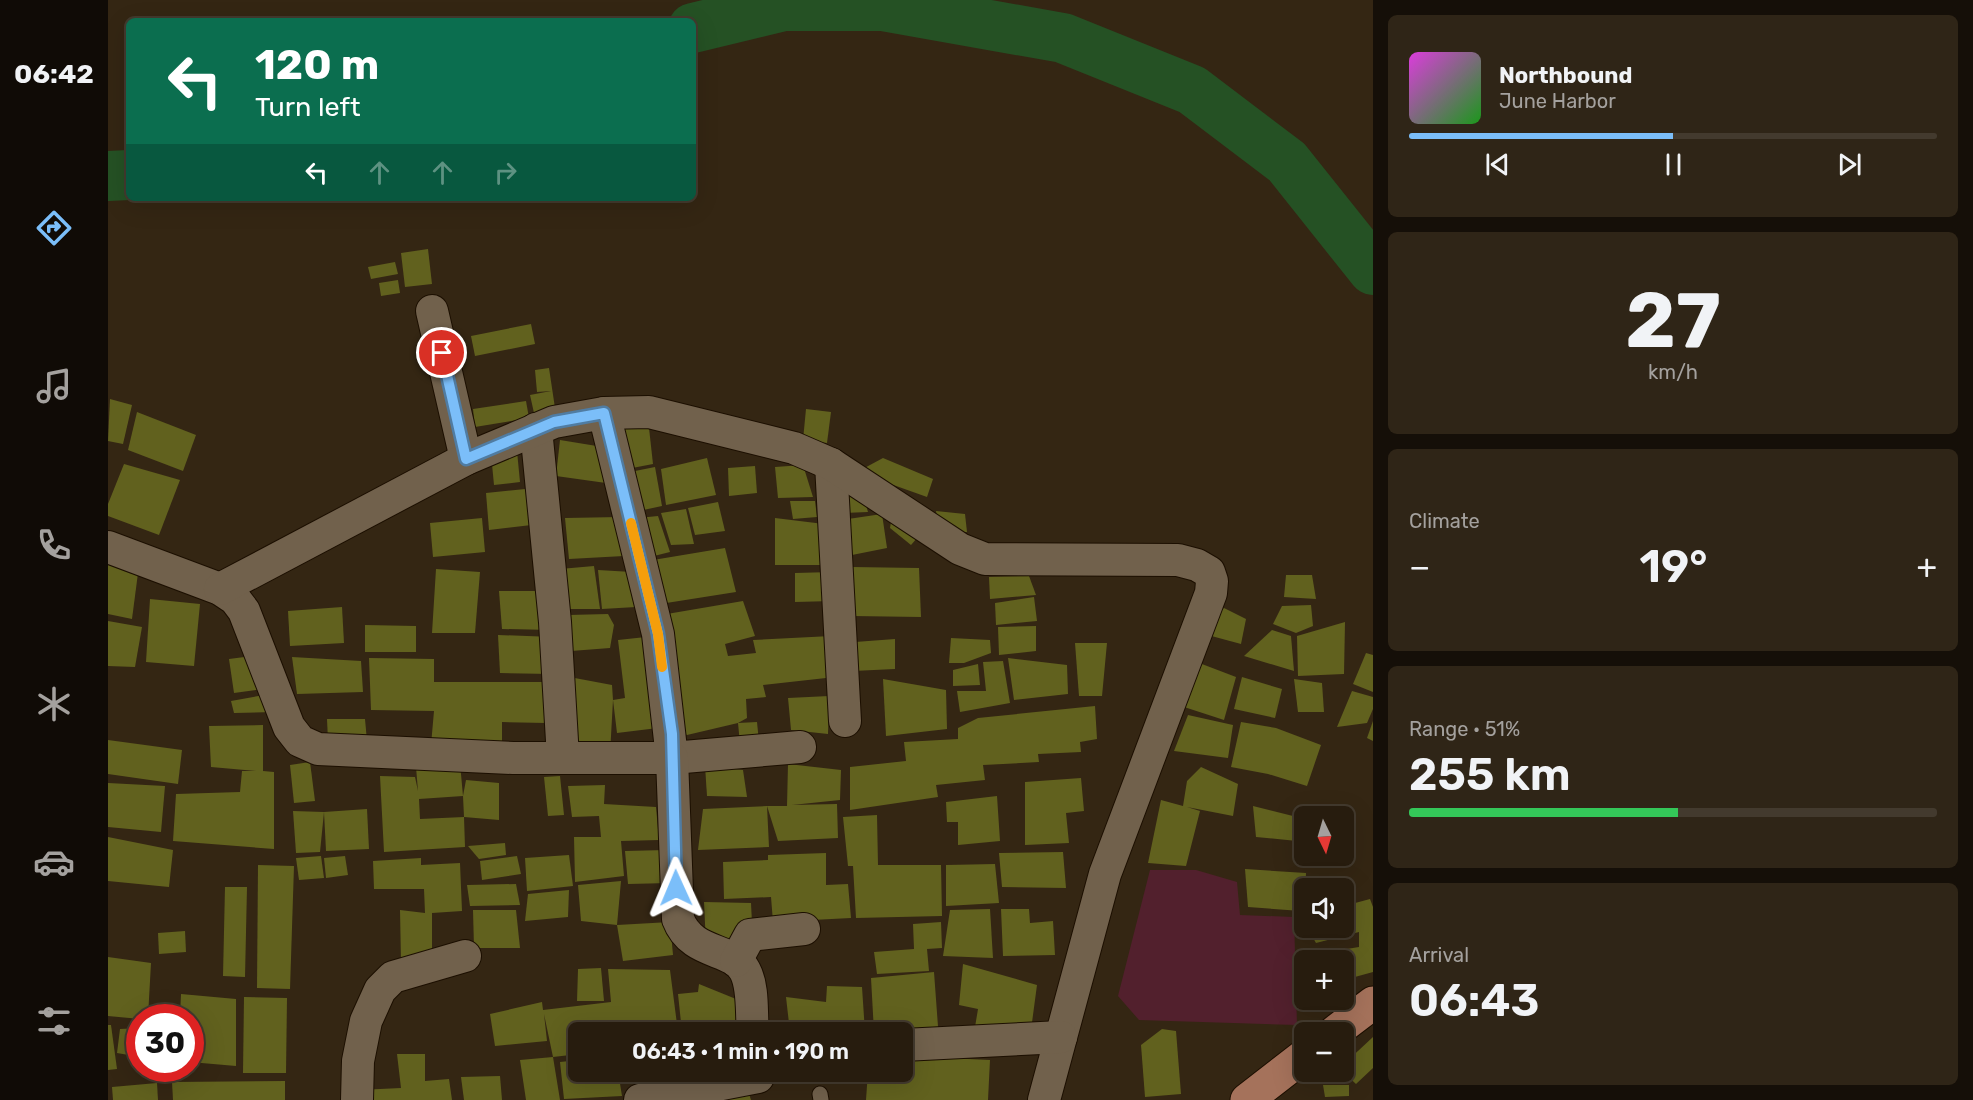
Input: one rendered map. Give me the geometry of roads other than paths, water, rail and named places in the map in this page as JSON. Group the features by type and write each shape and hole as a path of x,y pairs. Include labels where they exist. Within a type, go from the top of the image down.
{"main road":[{"path":"1348,1022 1373,1003"},
{"path":"1247,1100 1294,1064"}],"street":[{"path":"432,311 466,459"},
{"path":"220,589 466,459 536,429 554,422 604,413 649,412 794,448 831,464 960,549 985,559 1178,560 1197,565 1209,572 1212,580 1211,593 1105,874 1044,1100"},
{"path":"604,413 658,634 672,734 678,919 682,931 693,941 736,961 745,971 752,1022"},
{"path":"536,429 555,622 563,758"},
{"path":"831,464 845,721"},
{"path":"108,548 220,589 235,599 244,611 289,727 300,741 318,749 563,758 672,758 800,747"},
{"path":"736,961 750,935 804,929"},
{"path":"357,1100 358,1061 366,1021 380,990 393,977 465,956"},
{"path":"913,1044 1061,1037"},
{"path":"640,1100 759,1083"}],"waterway":[{"path":"696,27 784,6 882,6 1063,38 1192,90 1287,162 1373,270"},
{"path":"108,176 126,175"}]}
